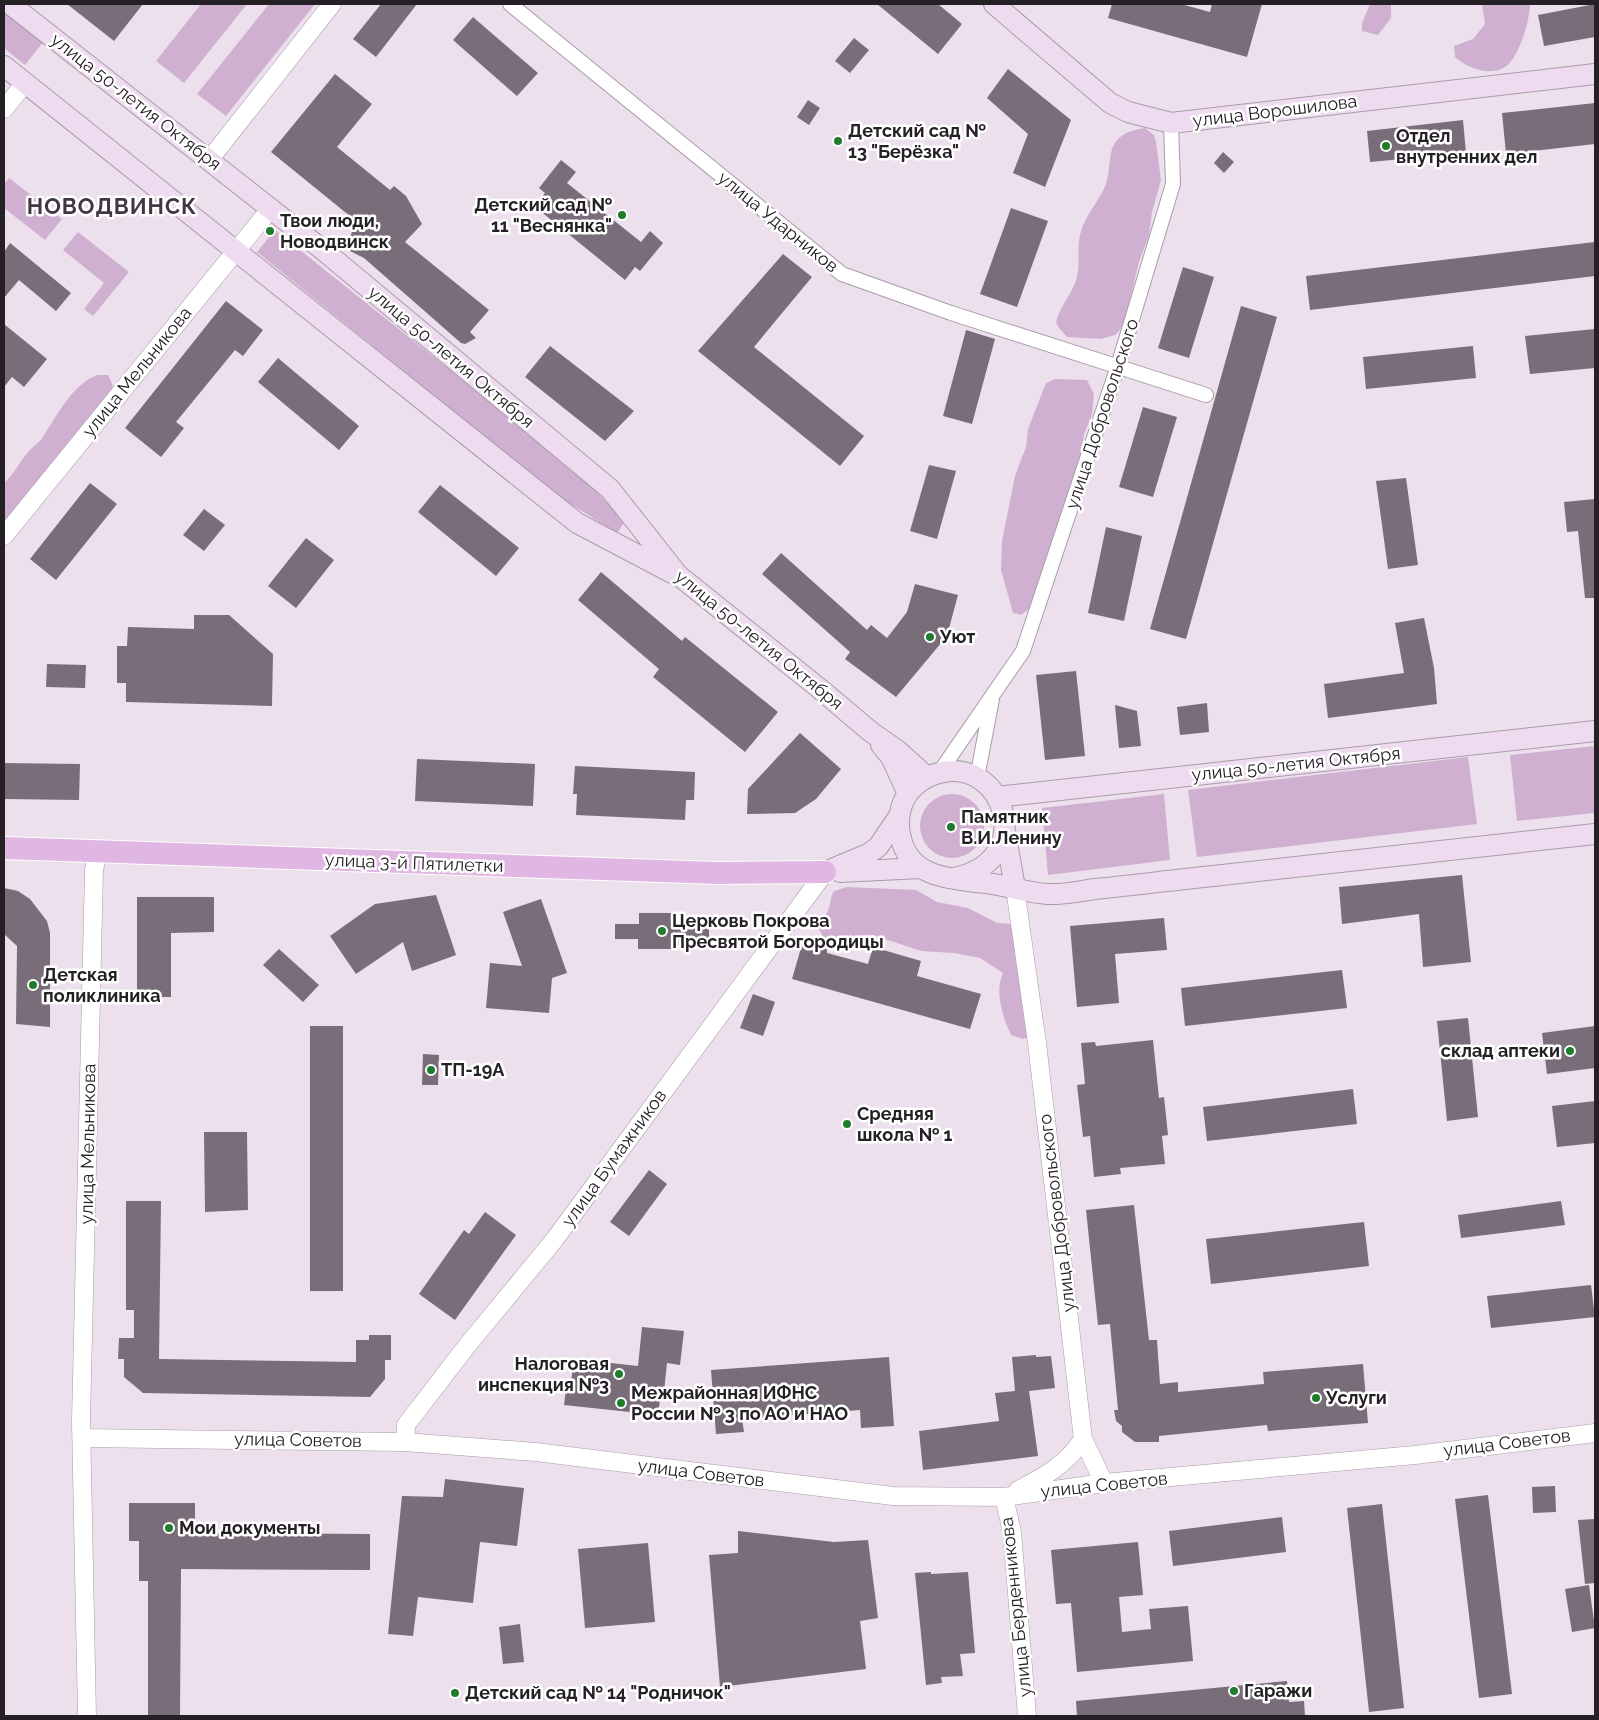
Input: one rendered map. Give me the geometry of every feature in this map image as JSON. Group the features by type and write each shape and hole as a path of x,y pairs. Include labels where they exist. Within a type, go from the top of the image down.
{"main road":[{"name":"улица 50-летия Октября","path":"10,4 271,208 610,489 678,575 871,732"},
{"name":"улица Ворошилова","path":"994,4 1110,103 1128,112 1171,123 1595,74"},
{"path":"4,66 577,523 678,575"},
{"name":"улица 50-летия Октября","path":"997,797 1595,731"},
{"path":"871,732 933,775"},
{"path":"871,732 891,757 908,794"},
{"path":"826,872 873,851 884,839 899,816 908,794 933,775 957,772 977,778 989,787 997,797 1003,809 1015,888"},
{"path":"899,816 899,832 903,846 908,855 920,868 941,877 1047,894 1595,834"},
{"path":"954,878 970,875 992,860 1002,842 1005,829"},
{"name":"улица 3-й Пятилетки","path":"4,848 717,873 826,872"},
{"path":"826,872 920,868"}],"street":[{"path":"210,159 332,4"},
{"name":"улица Ударников","path":"510,4 842,274 951,313 1206,395"},
{"path":"4,110 25,83"},
{"name":"улица Добровольского","path":"933,775 1023,651 1118,366 1173,184 1171,123"},
{"name":"улица Мельникова","path":"4,536 271,208"},
{"path":"977,778 993,694"},
{"name":"улица Мельникова","path":"82,1438 94,870 98,851"},
{"name":"улица Бумажников","path":"405,1442 406,1425 466,1347 555,1239 826,872"},
{"name":"улица Добровольского","path":"1015,888 1037,1042 1083,1439 1104,1483"},
{"name":"улица Советов","path":"82,1438 405,1442 536,1452 893,1496 1004,1497 1104,1483 1415,1455 1595,1433"},
{"path":"82,1438 86,1716"},
{"path":"1004,1497 1042,1478 1073,1455 1083,1439"},
{"name":"улица Берденникова","path":"1004,1497 1012,1532 1027,1716"}],"shaded area":[{"path":"201,4 247,4 184,83 156,61"},
{"path":"269,4 315,4 226,116 197,94"},
{"path":"1370,4 1391,4 1391,18 1378,35 1362,31 1362,23"},
{"path":"1482,4 1530,4 1526,28 1519,48 1510,63 1499,70 1486,71 1472,68 1455,57 1454,46 1473,39 1485,24"},
{"path":"4,9 44,41 25,65 4,48"},
{"path":"1145,128 1154,135 1161,180 1152,212 1149,235 1139,262 1126,316 1120,330 1115,335 1101,339 1067,337 1056,322 1077,277 1079,240 1082,229 1107,181 1114,144 1120,137"},
{"path":"9,178 62,219 45,240 4,208 4,184"},
{"path":"275,230 580,474 625,522 617,533 559,497 257,252"},
{"path":"78,232 129,272 93,316 84,309 104,283 63,250"},
{"path":"97,375 108,375 113,386 104,404 78,437 50,465 4,527 4,483 28,452 42,438 73,392 88,379"},
{"path":"1055,379 1087,380 1094,394 1092,415 1084,434 1081,456 1034,600 1029,609 1021,615 1013,613 1001,570 1002,541 1015,476 1026,447 1028,429 1046,383"},
{"path":"1595,746 1595,813 1517,821 1510,755"},
{"path":"1468,757 1477,824 1197,857 1188,790"},
{"path":"946,794 958,794 975,803 982,814 984,826 982,838 975,849 958,858 946,858 934,853 925,844 920,832 920,820 925,808 934,799"},
{"path":"1164,794 1170,860 1048,875 1042,808"},
{"path":"847,887 916,890 937,902 968,908 997,923 1012,924 1029,1037 1023,1039 1011,1035 999,996 1000,980 1003,973 980,958 954,953 921,951 873,935 853,936 842,943 829,942 824,939 818,927 828,911 831,897 834,891"}],"building":[{"path":"67,4 143,4 114,41"},
{"path":"381,4 417,4 376,57 353,39"},
{"path":"877,4 938,4 962,24 938,54"},
{"path":"1112,4 1181,4 1210,12 1212,4 1262,4 1247,57 1108,18"},
{"path":"1595,4 1595,37 1544,46 1538,15"},
{"path":"473,17 538,73 517,96 453,40"},
{"path":"854,38 869,50 850,73 835,61"},
{"path":"1008,69 1071,120 1045,187 1013,173 1028,134 987,98"},
{"path":"335,74 372,104 337,147 390,190 394,186 406,196 422,224 405,242 489,310 470,332 476,338 465,344 461,343 364,258 350,251 349,240 356,221 271,152"},
{"path":"808,100 820,108 809,125 797,117"},
{"path":"1595,103 1595,144 1506,154 1502,113"},
{"path":"1463,120 1466,153 1370,162 1367,131"},
{"path":"1223,152 1234,162 1224,173 1214,163"},
{"path":"561,160 576,172 567,183 641,242 650,231 663,243 640,271 635,267 625,280 534,206 545,193 539,188"},
{"path":"1011,208 1048,221 1017,307 980,294"},
{"path":"1595,242 1595,276 1310,310 1306,276"},
{"path":"10,243 71,293 56,311 19,280 4,298 4,252"},
{"path":"783,254 812,277 754,347 864,436 840,466 698,351"},
{"path":"1183,267 1214,277 1189,358 1158,348"},
{"path":"226,301 263,330 243,356 235,350 176,422 184,428 161,457 125,428"},
{"path":"1241,306 1277,317 1186,639 1150,629"},
{"path":"4,324 47,359 24,387 12,377 4,387"},
{"path":"1595,329 1595,368 1530,374 1525,336"},
{"path":"966,330 995,339 972,424 943,416"},
{"path":"550,346 634,411 605,441 525,377"},
{"path":"1473,346 1476,378 1366,389 1363,357"},
{"path":"278,358 359,426 339,450 258,382"},
{"path":"1143,407 1177,417 1153,497 1119,487"},
{"path":"929,465 956,471 937,539 910,531"},
{"path":"1406,478 1418,565 1388,569 1376,481"},
{"path":"90,483 117,504 56,580 30,559"},
{"path":"440,485 519,548 496,576 418,512"},
{"path":"1595,499 1595,598 1585,598 1578,531 1567,532 1564,502"},
{"path":"204,509 225,525 204,551 183,535"},
{"path":"1106,527 1142,536 1124,621 1088,613"},
{"path":"306,538 334,560 296,608 268,586"},
{"path":"781,553 867,630 871,625 887,638 907,612 915,584 958,595 947,636 896,697 845,659 850,652 762,574"},
{"path":"601,572 682,641 685,637 778,712 745,752 653,677 659,669 578,600"},
{"path":"194,615 229,615 273,654 272,706 126,702 126,683 117,683 117,646 127,646 128,627 194,629"},
{"path":"1424,618 1434,668 1437,704 1328,718 1324,684 1404,673 1395,623"},
{"path":"47,664 86,665 85,688 46,687"},
{"path":"1076,671 1085,756 1045,760 1036,675"},
{"path":"1207,703 1209,732 1180,735 1177,707"},
{"path":"1115,705 1137,711 1141,746 1119,748"},
{"path":"800,733 841,769 816,799 795,813 747,814 748,789"},
{"path":"417,759 535,764 533,806 415,801"},
{"path":"4,763 80,764 79,800 4,799"},
{"path":"575,766 695,772 694,800 686,800 685,820 576,815 577,794 573,794"},
{"path":"1462,875 1471,962 1423,967 1419,914 1342,924 1339,887"},
{"name":"Детская поликлиника","path":"4,888 18,891 30,899 47,921 50,933 50,1027 16,1024 17,946 4,934"},
{"path":"436,895 456,955 412,971 403,942 356,974 330,936 375,904"},
{"path":"137,897 214,897 214,932 171,933 171,997 137,997"},
{"path":"541,899 567,973 552,978 549,1013 486,1008 490,963 522,966 503,912"},
{"name":"Церковь Покрова Пресвятой Богородицы","path":"639,913 677,913 677,920 709,920 709,945 677,945 677,949 638,949 638,939 615,939 615,924 639,924"},
{"path":"1164,918 1167,950 1115,954 1119,1003 1077,1007 1070,926"},
{"path":"803,941 827,947 827,953 868,964 873,947 921,961 917,976 981,994 970,1029 792,979"},
{"path":"279,949 319,985 303,1002 263,965"},
{"path":"1342,970 1347,1008 1185,1026 1181,988"},
{"path":"753,994 775,1002 763,1036 740,1028"},
{"path":"1468,1018 1478,1117 1447,1121 1437,1021"},
{"path":"310,1026 343,1026 343,1291 310,1291"},
{"name":"склад аптеки","path":"1595,1026 1595,1068 1547,1074 1542,1033"},
{"path":"1153,1040 1159,1098 1164,1097 1168,1135 1162,1136 1165,1164 1120,1168 1121,1174 1094,1177 1090,1136 1083,1137 1077,1085 1085,1084 1081,1043 1095,1042 1096,1046"},
{"name":"ТП-19А","path":"423,1054 439,1055 438,1085 422,1085"},
{"path":"1353,1089 1357,1124 1207,1141 1203,1107"},
{"path":"1595,1101 1595,1143 1557,1147 1552,1106"},
{"path":"204,1132 247,1132 248,1210 205,1212"},
{"path":"649,1170 667,1184 629,1236 610,1222"},
{"path":"126,1201 161,1201 159,1359 356,1362 356,1340 369,1340 369,1335 391,1335 391,1360 385,1360 385,1379 370,1397 143,1393 124,1377 124,1359 118,1359 119,1338 134,1338 134,1310 126,1310"},
{"path":"1561,1201 1565,1225 1461,1238 1458,1215"},
{"path":"1134,1205 1149,1340 1157,1340 1160,1384 1178,1382 1178,1392 1264,1384 1263,1372 1363,1364 1368,1423 1268,1431 1267,1425 1159,1436 1159,1442 1135,1442 1122,1432 1122,1426 1116,1421 1114,1410 1118,1410 1110,1324 1098,1325 1086,1210"},
{"path":"485,1212 516,1235 455,1320 419,1294 464,1230 469,1234"},
{"path":"1364,1222 1369,1266 1211,1284 1206,1239"},
{"path":"1591,1285 1595,1317 1491,1328 1487,1296"},
{"name":"Налоговая инспекция №3","path":"642,1327 684,1331 680,1365 667,1363 663,1401 660,1400 658,1415 564,1405 567,1382 571,1382 574,1359 638,1366"},
{"path":"1036,1355 1036,1357 1051,1356 1055,1388 1029,1391 1038,1456 923,1470 919,1431 999,1421 995,1393 1015,1391 1012,1357"},
{"path":"889,1357 894,1426 861,1428 860,1410 742,1419 744,1432 716,1434 711,1370"},
{"path":"445,1479 524,1488 517,1546 480,1542 473,1603 418,1597 413,1636 388,1634 402,1496 443,1497"},
{"path":"1555,1486 1556,1512 1533,1513 1532,1487"},
{"path":"1488,1495 1512,1694 1479,1698 1455,1499"},
{"path":"129,1503 195,1503 195,1533 370,1534 370,1570 181,1569 180,1716 148,1716 148,1581 139,1581 139,1541 129,1541"},
{"path":"1382,1504 1404,1708 1369,1712 1347,1508"},
{"path":"1282,1517 1286,1552 1173,1566 1169,1531"},
{"path":"1595,1519 1595,1583 1585,1584 1578,1520"},
{"path":"738,1531 834,1542 868,1540 878,1618 860,1621 866,1669 720,1687 709,1555 738,1553"},
{"path":"1138,1542 1143,1595 1119,1597 1122,1632 1151,1629 1149,1609 1188,1606 1193,1661 1077,1672 1071,1603 1056,1604 1051,1550"},
{"path":"648,1543 655,1622 585,1628 578,1549"},
{"path":"931,1572 931,1574 968,1572 975,1653 960,1654 963,1676 941,1677 942,1683 926,1685 915,1573"},
{"path":"1589,1585 1595,1628 1572,1632 1565,1589"},
{"path":"520,1624 524,1662 503,1664 499,1627"},
{"name":"Гаражи","path":"1287,1681 1289,1702 1304,1701 1305,1716 1077,1716 1076,1701"}],"place":[{"name":"Детский сад № 13 \"Берёзка\"","path":"838,141"},
{"name":"Отдел внутренних дел","path":"1386,146"},
{"name":"Детский сад № 11 \"Веснянка\"","path":"622,215"},
{"name":"Твои люди, Новодвинск","path":"270,231"},
{"name":"Уют","path":"930,637"},
{"name":"Памятник В.И.Ленину","path":"951,827"},
{"name":"Церковь Покрова Пресвятой Богородицы","path":"662,931"},
{"name":"Детская поликлиника","path":"33,985"},
{"name":"склад аптеки","path":"1570,1051"},
{"name":"ТП-19А","path":"431,1070"},
{"name":"Средняя школа № 1","path":"847,1124"},
{"name":"Налоговая инспекция №3","path":"619,1374"},
{"name":"Услуги","path":"1316,1398"},
{"name":"Межрайонная ИФНС России № 3 по АО и НАО","path":"621,1403"},
{"name":"Мои документы","path":"169,1528"},
{"name":"Гаражи","path":"1234,1691"},
{"name":"Детский сад № 14 \"Родничок\"","path":"455,1693"}],"district":[{"name":"НОВОДВИНСК","path":"112,206"}]}
